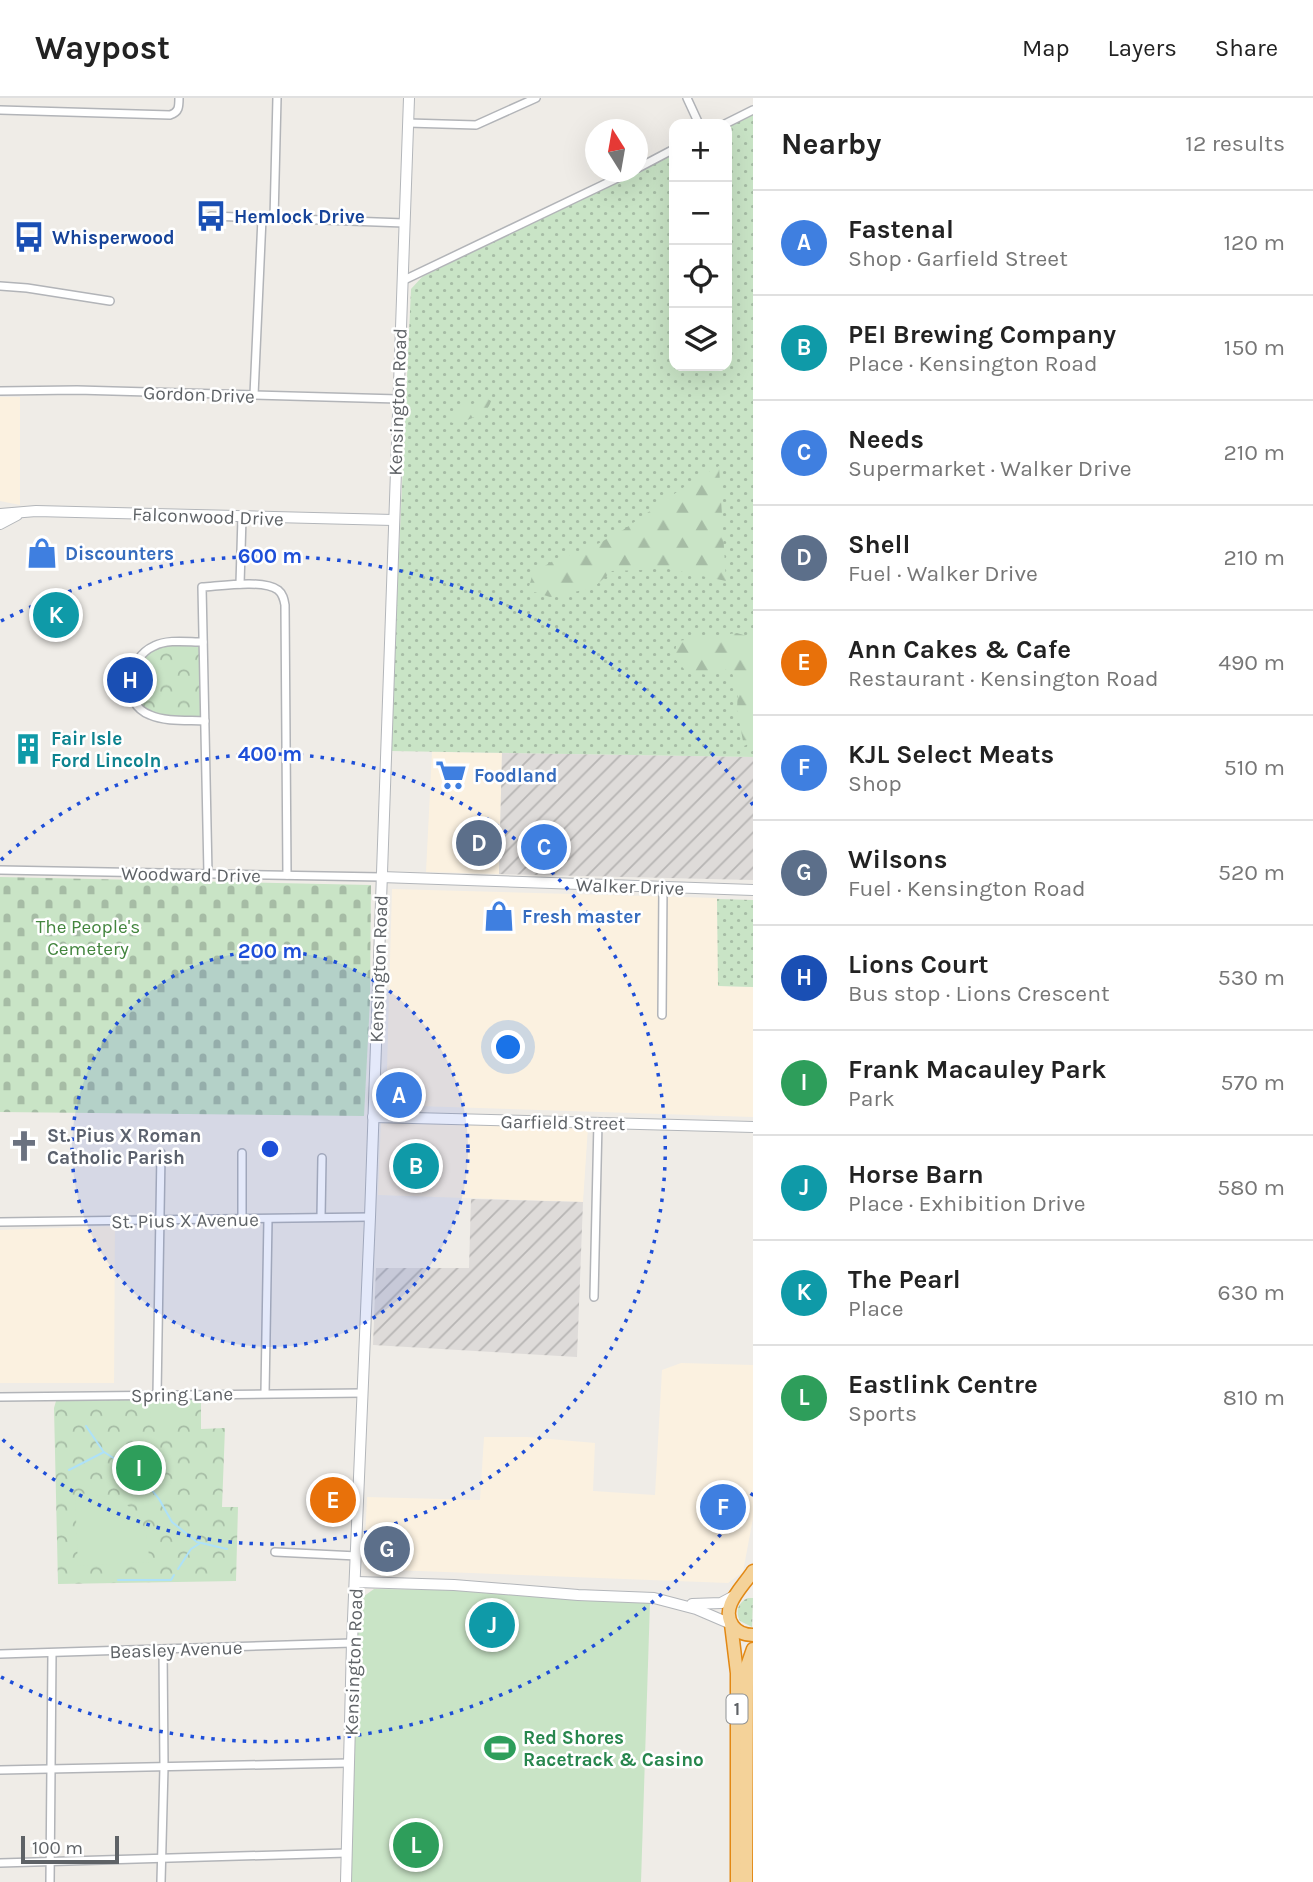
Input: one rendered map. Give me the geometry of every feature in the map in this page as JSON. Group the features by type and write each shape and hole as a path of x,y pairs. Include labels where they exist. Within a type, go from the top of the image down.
{"highway":[{"path":"753,1571 728,1612 732,1624 741,1633 753,1635"},
{"path":"736,1595 753,1589"},
{"name":"1","path":"732,1624 737,1674 737,1882"},
{"name":"1","path":"746,1882 747,1666 753,1649"}],"street":[{"path":"0,110 163,116 176,113 179,98"},
{"path":"274,219 277,98"},
{"name":"Kensington Road","path":"346,1882 352,1643 370,1217 408,98"},
{"path":"408,123 476,125 536,98"},
{"path":"687,98 697,119"},
{"path":"732,120 753,110"},
{"path":"648,163 669,152"},
{"path":"402,281 609,182"},
{"path":"211,216 404,223"},
{"path":"254,395 262,218"},
{"path":"0,286 110,301"},
{"name":"Gordon Drive","path":"0,391 398,399"},
{"name":"Falconwood Drive","path":"0,514 23,512 393,520"},
{"name":"Falconwood Drive","path":"0,524 23,512"},
{"path":"240,584 242,517"},
{"path":"208,874 202,587 240,584 274,588 280,592 285,605 287,875"},
{"path":"203,642 157,644 137,660 130,680 134,701 148,715 205,721"},
{"name":"Woodward Drive","path":"0,870 381,877"},
{"name":"Walker Drive","path":"381,877 753,890"},
{"path":"662,1015 663,887"},
{"name":"Garfield Street","path":"373,1117 753,1127"},
{"path":"594,1297 598,1122"},
{"path":"157,1395 161,1153"},
{"path":"242,1153 242,1219"},
{"path":"321,1217 322,1158"},
{"name":"St. Pius X Avenue","path":"0,1222 370,1217"},
{"path":"265,1393 268,1219"},
{"name":"Spring Lane","path":"0,1397 363,1392"},
{"path":"275,1552 357,1556"},
{"path":"356,1582 454,1585 654,1598 696,1609 732,1624"},
{"path":"546,1591 609,1590 651,1593 705,1605 727,1602 736,1595"},
{"name":"Beasley Avenue","path":"0,1654 352,1643"},
{"path":"161,1882 163,1649"},
{"path":"50,1882 52,1653"},
{"path":"0,1770 349,1763"},
{"path":"0,1863 347,1853"}],"shaded area":[{"path":"0,397 20,397 20,505 0,501"},
{"path":"432,752 502,753 499,874 426,872"},
{"path":"502,753 753,757 753,880 499,874"},
{"path":"392,889 717,898 719,986 753,987 753,1117 386,1105"},
{"path":"381,1120 588,1127 583,1202 378,1195"},
{"path":"471,1199 583,1202 577,1357 373,1345 376,1268 469,1268"},
{"path":"115,1226 114,1383 0,1383 0,1230"},
{"path":"681,1363 753,1365 753,1518 743,1572 728,1583 367,1569 364,1562 367,1497 480,1500 484,1437 527,1437 595,1443 593,1491 655,1495 662,1370"}],"green space":[{"path":"753,113 753,757 390,751 411,289 422,277 614,182 648,182 648,165 669,154 669,371 732,371 732,124"},
{"path":"486,398 491,401 482,413 457,424 450,422 449,415"},
{"path":"719,466 726,581 659,567 612,571 593,588 550,597 528,590 533,573 553,561 592,547 623,530 694,480"},
{"path":"737,633 753,638 753,742 744,746 737,710 738,688 730,668 710,676 684,669 674,658 677,641"},
{"path":"200,645 202,717 153,712 140,703 135,695 135,676 143,658 158,647"},
{"name":"The People's Cemetery","path":"0,877 371,885 370,1000 364,1116 0,1112"},
{"path":"717,899 753,900 753,987 718,986"},
{"path":"201,1398 201,1429 225,1428 222,1507 238,1507 236,1581 58,1584 56,1401"},
{"path":"188,1402 189,1425 151,1425 150,1403"},
{"path":"75,1493 108,1497 130,1508 144,1528 149,1562 78,1566"},
{"name":"Red Shores Racetrack & Casino","path":"374,1589 454,1590 650,1602 641,1882 350,1882 358,1608 360,1599"},
{"path":"753,1598 752,1627 740,1621 738,1614 740,1604"}],"waterway":[{"path":"86,1426 103,1451"},
{"path":"69,1470 104,1452 140,1475 159,1499 172,1522 197,1542 227,1549"},
{"path":"178,1569 191,1549 199,1544"},
{"path":"118,1580 171,1580 174,1575"}],"place":[{"name":"Hemlock Drive","path":"211,216"},
{"name":"Whisperwood","path":"29,237"},
{"name":"Discounters","path":"42,553"},
{"name":"The Pearl","path":"56,615"},
{"name":"Lions Court","path":"130,680"},
{"name":"Fair Isle Ford Lincoln","path":"28,749"},
{"name":"Foodland","path":"451,775"},
{"name":"Shell","path":"479,843"},
{"name":"Needs","path":"544,847"},
{"name":"Fresh master","path":"499,916"},
{"name":"Fastenal","path":"399,1095"},
{"name":"St. Pius X Roman Catholic Parish","path":"24,1146"},
{"name":"PEI Brewing Company","path":"416,1166"},
{"name":"Frank Macauley Park","path":"139,1468"},
{"name":"Ann Cakes & Cafe","path":"333,1500"},
{"name":"KJL Select Meats","path":"723,1507"},
{"name":"Wilsons","path":"387,1549"},
{"name":"Horse Barn","path":"492,1625"},
{"name":"Red Shores Racetrack & Casino","path":"500,1748"},
{"name":"Eastlink Centre","path":"416,1845"}]}
